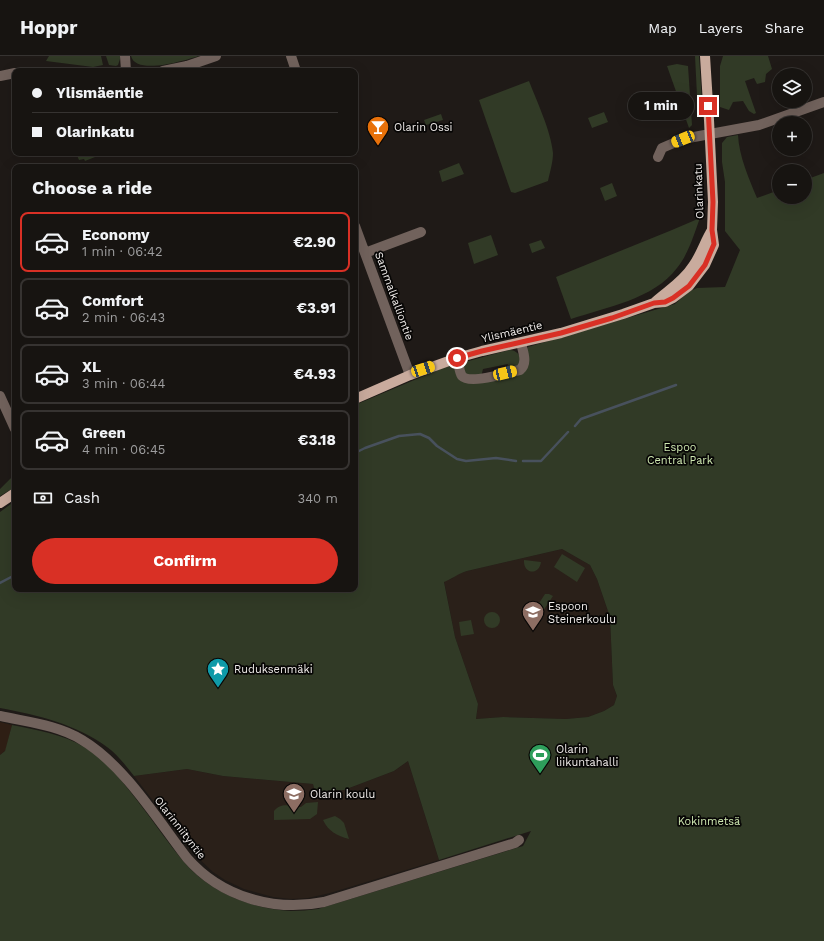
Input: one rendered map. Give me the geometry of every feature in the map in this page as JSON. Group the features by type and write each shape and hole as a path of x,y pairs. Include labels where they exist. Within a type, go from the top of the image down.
{"main road":[{"name":"Olarinkatu","path":"692,276 712,230 713,202 705,56"},
{"name":"Ylismäentie","path":"358,398 410,375 457,358 588,325 654,303 692,276"},
{"path":"0,503 12,495"}],"street":[{"path":"125,56 126,68"},
{"path":"177,68 216,56"},
{"path":"291,56 295,68"},
{"path":"0,76 12,74"},
{"path":"658,157 662,148 683,139 759,125 824,102"},
{"path":"365,253 421,232"},
{"name":"Sammalkalliontie","path":"358,234 410,375"},
{"path":"457,358 463,377 471,380 520,370 524,367 525,362 521,343"},
{"path":"0,396 12,422"},
{"name":"Olarinniityntie","path":"0,716 60,730 82,739 110,760 123,774 198,871 219,885 251,900 291,905 309,905 324,902 515,843 519,840"}],"shaded area":[{"name":"Espoon Steinerkoulu","path":"562,549 590,565 597,579 610,617 613,685 617,696 614,705 604,711 588,717 566,719 503,717 476,719 478,704 455,637 444,581 467,571"},
{"path":"0,722 12,725 6,749 0,755"},
{"name":"Olarin koulu","path":"408,761 439,860 330,893 308,898 291,899 273,897 244,889 225,880 213,872 193,853 134,776 187,769 223,776 313,784 315,792 344,790 394,771"}],"green space":[{"path":"49,56 101,56 103,65 93,67 46,61"},
{"path":"106,56 121,56 118,65 109,65"},
{"path":"131,56 199,56 173,63 151,66 142,65 135,62"},
{"path":"695,56 699,56 703,117 699,117 698,115"},
{"path":"723,56 768,56 772,69 766,74 765,82 757,84 754,78 745,81 756,113 754,114 749,111 743,101 733,102 729,110 720,107 720,66"},
{"path":"677,64 688,66 692,125 689,128 667,66"},
{"path":"529,81 550,135 553,153 548,181 515,193 511,192 479,100"},
{"path":"604,112 608,122 592,128 588,118"},
{"path":"441,114 443,120 426,125 424,120"},
{"name":"Kokinmetsä","path":"738,135 742,159 757,198 772,193 772,204 812,204 812,177 824,173 824,941 0,941 0,755 5,751 12,725 58,736 84,747 107,765 121,780 177,854 193,872 218,890 232,897 261,907 291,911 318,909 523,846 531,831 439,860 408,761 394,771 344,790 315,792 313,784 223,776 187,769 134,776 111,750 82,732 42,717 0,708 0,512 12,503 12,592 358,592 358,404 445,367 452,366 455,368 461,378 524,372 526,350 528,347 675,304 688,292 697,288 725,287 740,250 725,231 725,182 722,162 722,143 727,137","holes":["562,549 590,565 597,579 610,617 613,685 617,696 614,705 604,711 588,717 566,719 503,717 476,719 478,704 455,637 444,582 467,571"]},
{"path":"77,156 95,157 85,161 84,159 79,160"},
{"path":"459,163 464,174 442,182 439,171"},
{"path":"612,183 617,196 605,201 600,188"},
{"path":"700,218 685,256 667,279 643,295 629,301 571,319 556,277"},
{"path":"491,235 498,255 474,264 468,243"},
{"path":"541,240 545,248 532,253 529,244"},
{"path":"509,350 515,351 519,355 520,366 505,371 508,364 483,369 481,377 466,377 463,364 465,362"},
{"path":"12,477 12,489 0,496 0,489"},
{"path":"562,554 585,568 577,582 554,567"},
{"path":"524,560 541,562 540,567 531,572 524,565"},
{"path":"545,594 553,596 539,617 535,615 534,611"},
{"path":"492,612 499,617 500,620 495,627 492,628 485,623 484,620 489,613"},
{"path":"471,620 474,634 461,636 459,622"},
{"path":"318,802 317,814 310,819 274,820 274,811 280,806 287,805 301,807 306,803"},
{"path":"335,816 344,823 349,839 333,832 327,827 323,820"}],"waterway":[{"path":"575,426 581,419 676,385"},
{"path":"523,461 541,461 568,432"},
{"path":"358,452 399,436 420,434 429,438 437,446 457,459 466,461 496,458 516,461"},
{"path":"0,583 12,577"}],"place":[{"name":"Olarin Ossi","path":"378,146"},
{"name":"Espoon Steinerkoulu","path":"533,632"},
{"name":"Ruduksenmäki","path":"218,688"},
{"name":"Olarin liikuntahalli","path":"540,774"},
{"name":"Olarin koulu","path":"294,814"}],"route":[{"path":"457,358 561,333 612,318 654,303 665,302 683,292 696,279 705,265 714,244 712,230 713,202 708,106"}],"park label":[{"name":"Espoo Central Park","path":"680,453"}]}
